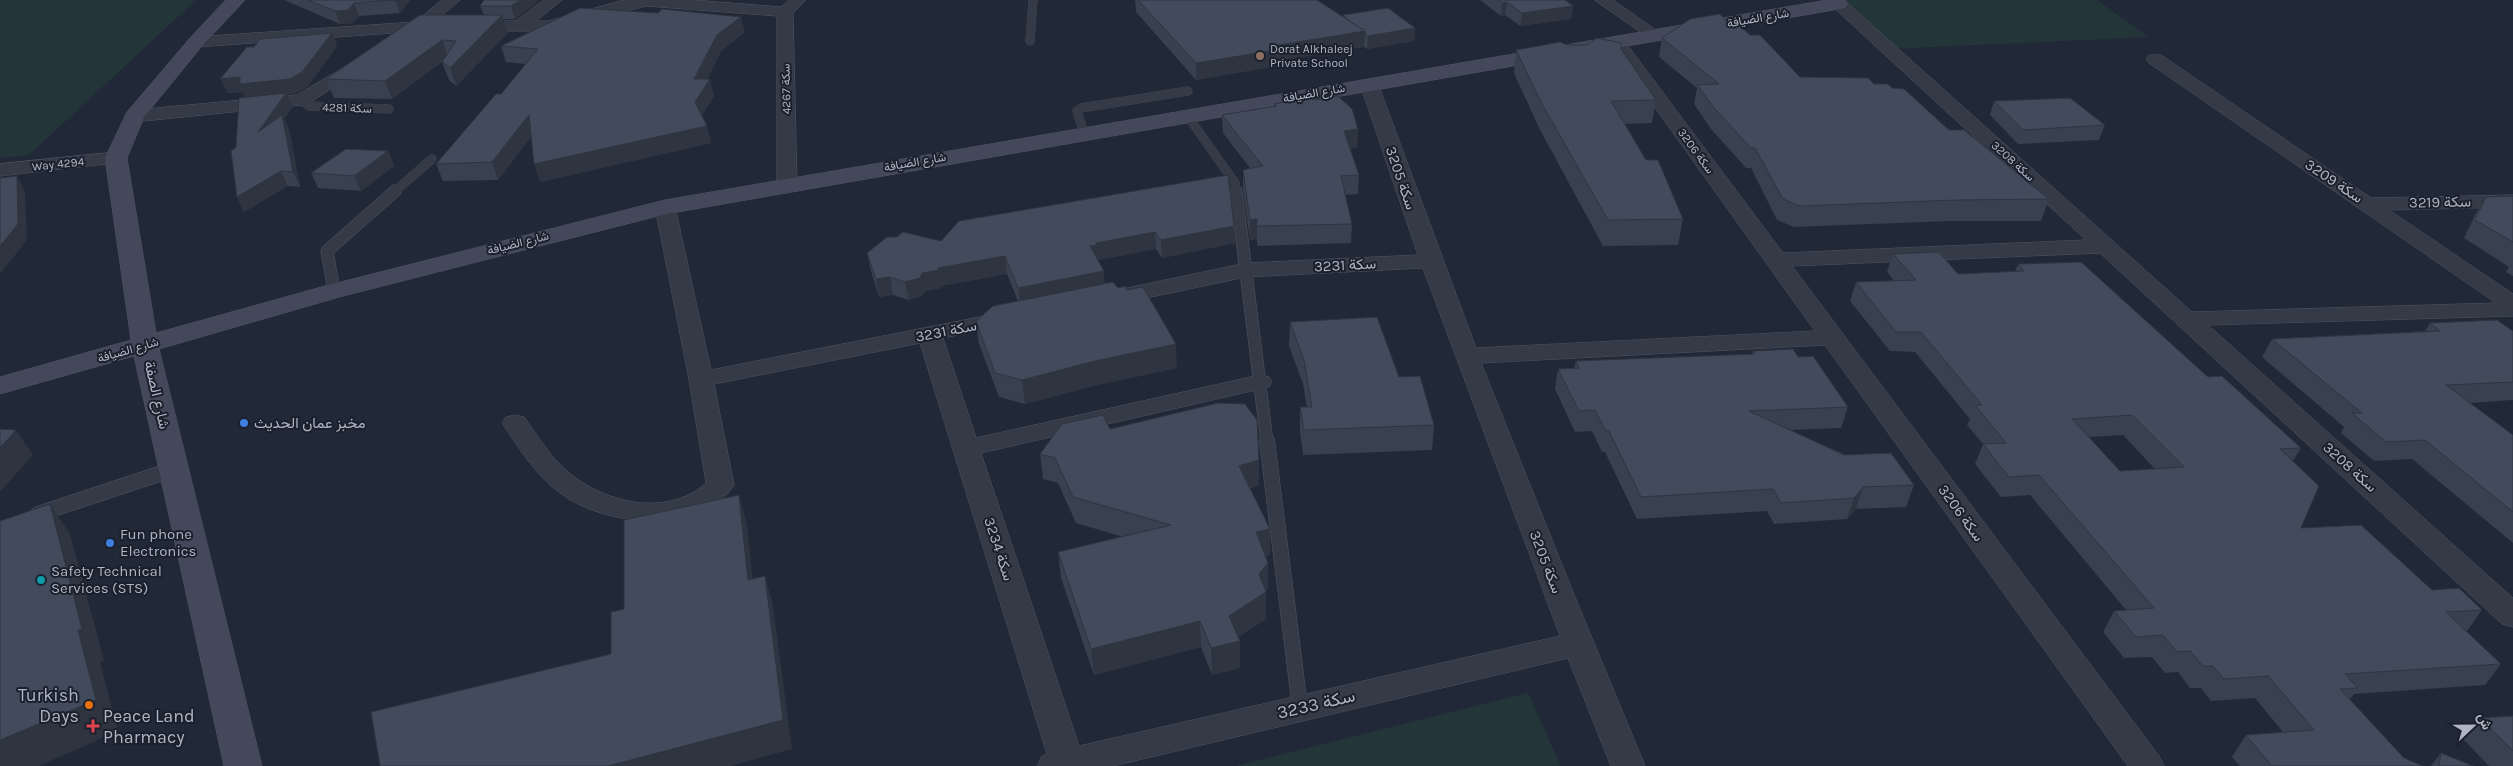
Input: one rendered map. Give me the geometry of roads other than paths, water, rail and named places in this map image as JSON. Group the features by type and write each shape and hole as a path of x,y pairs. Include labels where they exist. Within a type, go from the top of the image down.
{"street":[{"path":"116,158 134,116 196,42 236,0"},
{"path":"391,45 423,25 452,0"},
{"path":"519,26 554,0"},
{"path":"1603,0 1655,35"},
{"path":"196,42 423,25 519,26 557,24 647,1 791,6"},
{"name":"شارع الضيافة","path":"0,386 334,290 665,207 787,184 1616,42 1837,2"},
{"name":"سكة 3208","path":"1837,2 2513,616"},
{"name":"سكة 4267","path":"787,184 791,6"},
{"name":"سكة 3206","path":"1616,42 2147,766"},
{"name":"سكة 4281","path":"301,100 374,55"},
{"name":"سكة 3209","path":"2155,59 2513,304"},
{"name":"سكة 3205","path":"1369,84 1430,261 1466,356 1577,644 1628,766"},
{"path":"134,116 301,100"},
{"name":"Way 4294","path":"0,170 116,158"},
{"name":"شارع الصفة","path":"116,158 146,344 239,765"},
{"name":"سكة 3219","path":"2368,204 2513,201"},
{"path":"515,423 557,477 590,499 634,513 676,510 701,501 720,485 701,379 665,207"},
{"path":"1776,260 2106,246"},
{"name":"سكة 3231","path":"1093,302 1246,270 1430,261"},
{"path":"2186,319 2513,309"},
{"name":"سكة 3231","path":"701,379 1036,313"},
{"name":"سكة 3234","path":"930,334 967,448 1061,764"},
{"path":"1466,356 1832,337"},
{"path":"967,448 1260,382"},
{"name":"سكة 3233","path":"1061,764 1577,644"}],"lane":[{"path":"1030,41 1033,0"},
{"path":"1084,133 1078,112 1081,108 1188,91"},
{"name":"سكة 4281","path":"301,100 309,106 389,109"},
{"path":"1187,115 1236,183 1300,708"},
{"path":"334,290 326,251 432,159"},
{"path":"28,518 174,469"}],"place":[{"name":"Dorat Alkhaleej Private School","path":"1260,56"},
{"name":"مخبز عمان الحديث","path":"244,423"},
{"name":"Fun phone Electronics","path":"110,543"},
{"name":"Safety Technical Services (STS)","path":"41,580"},
{"name":"Turkish Days","path":"89,705"},
{"name":"Peace Land Pharmacy","path":"93,726"}]}
